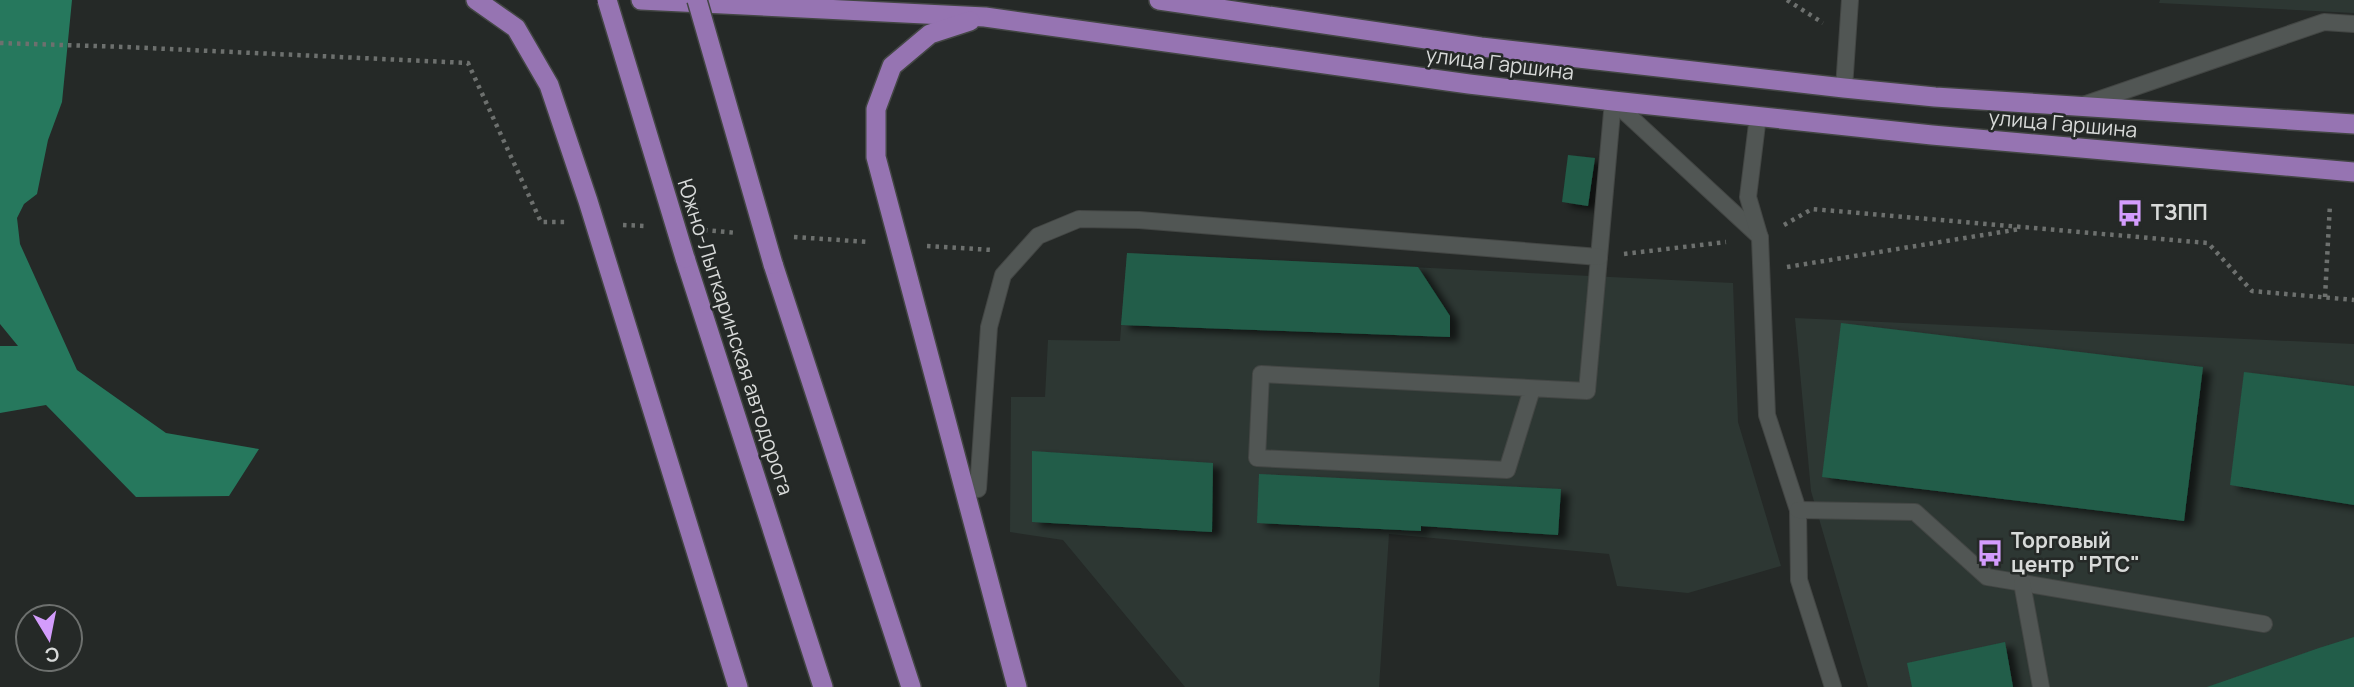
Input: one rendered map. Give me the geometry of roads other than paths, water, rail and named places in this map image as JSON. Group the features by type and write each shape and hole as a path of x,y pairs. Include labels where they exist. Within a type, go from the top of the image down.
{"main road":[{"path":"476,0 516,28 548,85 588,201 738,687"},
{"name":"Южно-Лыткаринская автодорога","path":"607,0 685,258 823,687"},
{"name":"улица Гаршина","path":"640,0 985,17 1469,84 1613,101 1932,135 2354,172"},
{"path":"697,0 774,264 911,687"},
{"name":"улица Гаршина","path":"1159,0 1481,47 1844,88 1935,97 2354,124"},
{"path":"985,17 930,34 892,66 876,109 876,158 1017,687"}],"lane":[{"path":"1844,88 1850,0"},
{"path":"2080,106 2324,22 2354,24"},
{"path":"1613,101 1760,238"},
{"path":"1532,389 1507,470 1257,458 1261,374 1587,391 1613,101"},
{"path":"1758,116 1748,197 1760,238 1767,415 1797,509 1800,580 1833,687"},
{"path":"978,489 989,327 1003,275 1038,236 1079,219 1139,220 1599,257"},
{"path":"1797,509 1915,512 1987,577 2264,624"},
{"path":"2022,583 2041,687"}],"place":[{"name":"ТЗПП","path":"2130,213"},
{"name":"Торговый центр \"РТС\"","path":"1990,553"}]}
